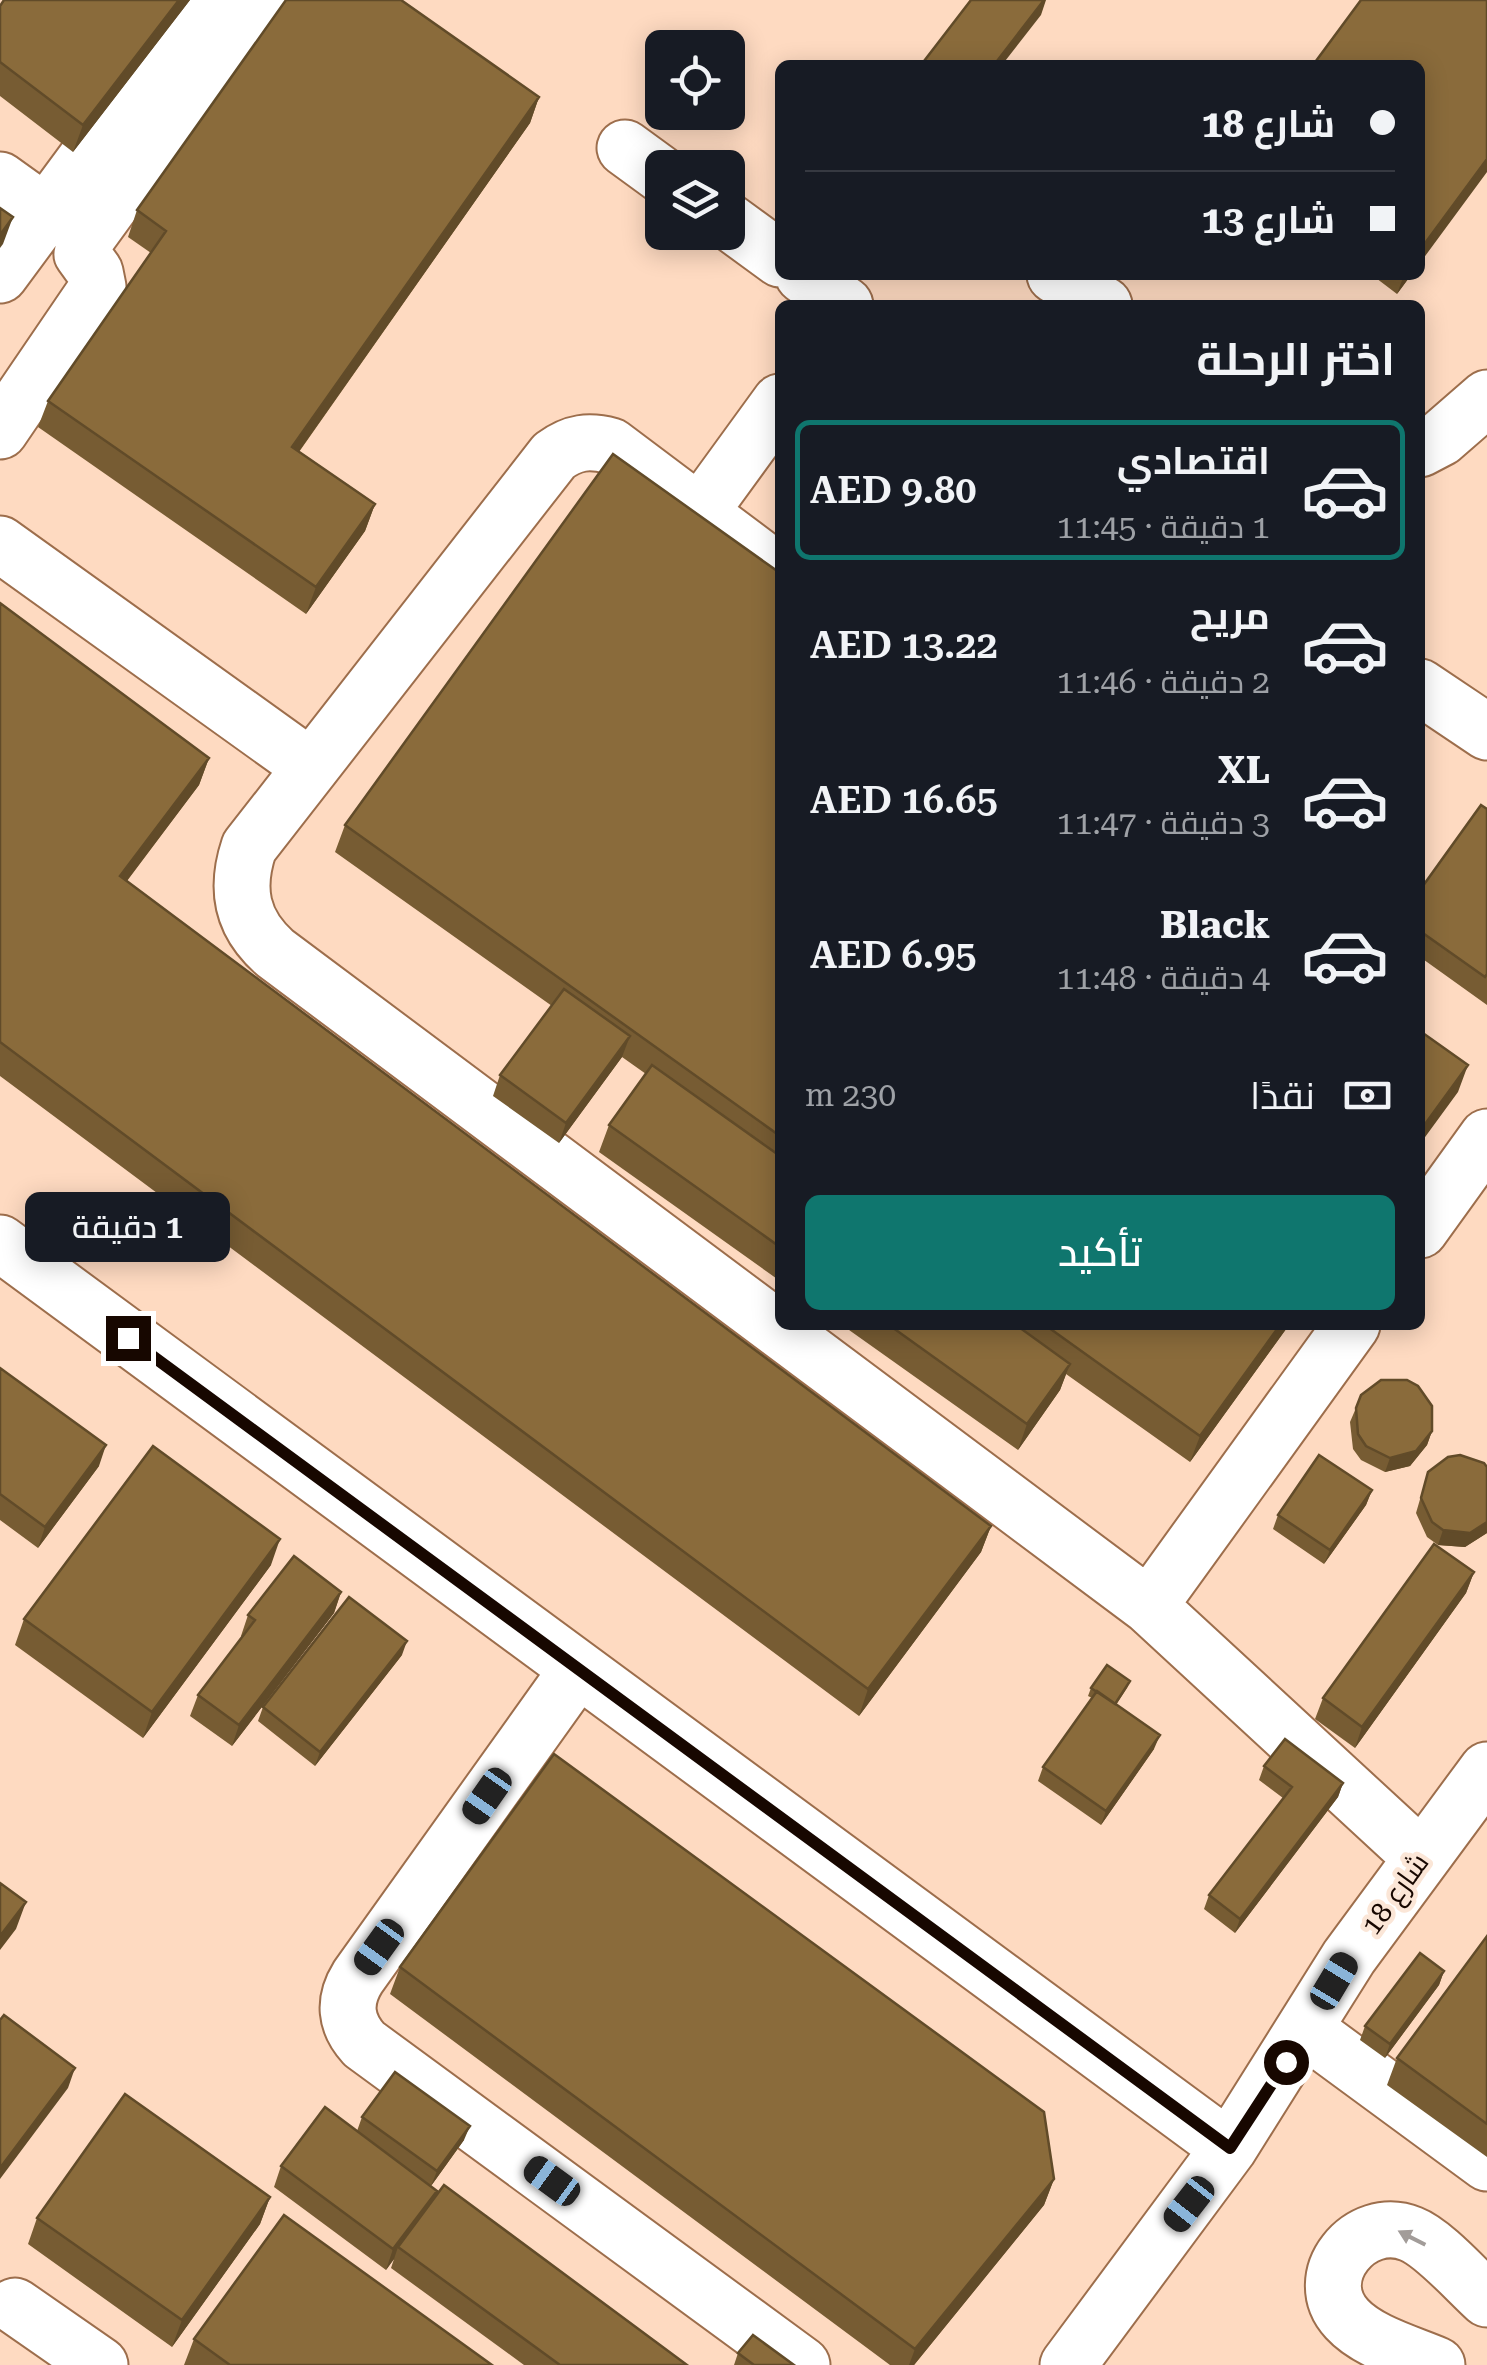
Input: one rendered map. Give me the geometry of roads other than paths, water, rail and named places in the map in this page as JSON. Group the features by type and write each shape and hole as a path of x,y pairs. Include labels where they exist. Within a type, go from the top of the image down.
{"street":[{"path":"0,275 203,0"},
{"path":"0,431 98,286 96,272 82,254 86,239 260,0"},
{"path":"0,180 46,213"},
{"path":"745,234 775,255"},
{"path":"810,280 838,300"},
{"path":"1063,280 1096,300"},
{"path":"1425,446 1441,438 1487,398"},
{"path":"700,512 775,409"},
{"path":"775,570 611,446 581,442 566,447 554,456 261,828 248,847 242,868 243,908 262,941 775,1326"},
{"path":"0,544 311,767"},
{"path":"1425,691 1487,732"},
{"path":"1425,1223 1487,1138"},
{"path":"0,1243 1230,2148"},
{"path":"781,1330 1149,1606 1422,1857"},
{"path":"1149,1606 1348,1330"},
{"path":"578,1669 358,1977 348,2000 350,2024 364,2044 802,2365"},
{"name":"شارع 18","path":"1068,2365 1230,2148 1349,1957 1484,1779"},
{"path":"1306,2030 1487,2163"},
{"path":"1437,2365 1366,2333 1346,2318 1335,2296 1335,2272 1346,2249 1365,2234 1389,2228 1414,2234 1487,2299"},
{"path":"14,2306 100,2365"}]}
